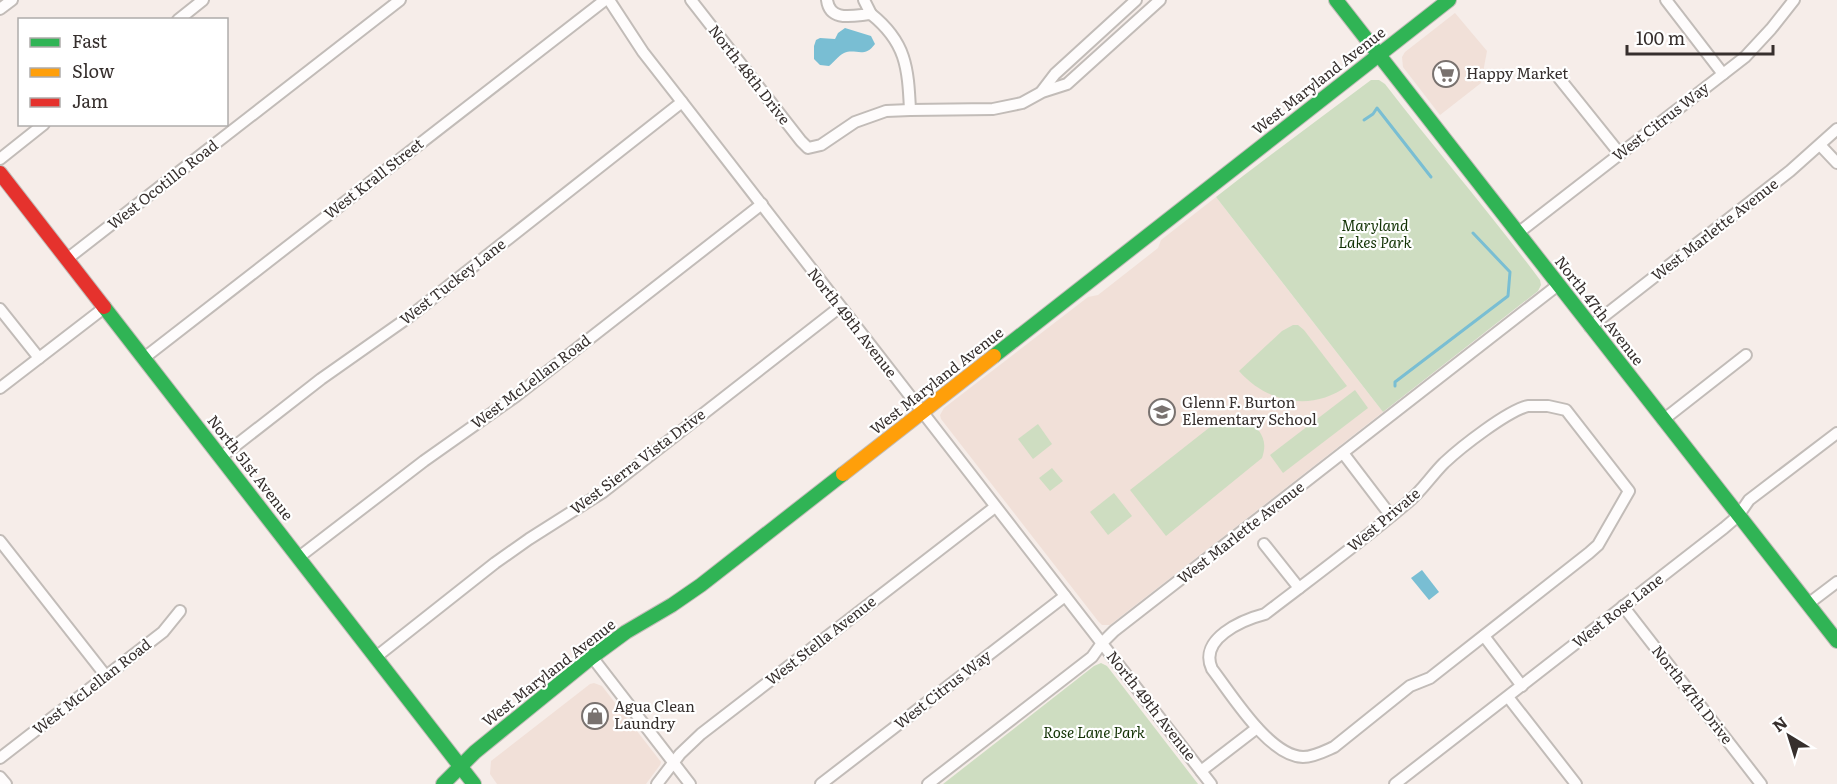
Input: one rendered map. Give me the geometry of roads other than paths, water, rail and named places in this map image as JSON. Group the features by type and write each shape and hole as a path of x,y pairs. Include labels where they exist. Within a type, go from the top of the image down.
{"street":[{"path":"0,9 12,0"},
{"path":"180,18 203,0"},
{"name":"West Ocotillo Road","path":"67,259 400,0"},
{"name":"North 48th Drive","path":"691,0 808,148 820,145 864,118 886,111 910,110"},
{"path":"827,0 831,11 837,15 872,14"},
{"path":"864,0 872,14 891,32 900,48 909,76 910,110 993,109 1022,103 1042,92 1068,84 1161,0"},
{"path":"1042,92 1055,74 1136,0"},
{"name":"North 47th Avenue","path":"1336,0 1837,641"},
{"name":"West Maryland Avenue","path":"443,784 475,752 592,657 626,632 701,585 1449,0"},
{"path":"1666,0 1723,74"},
{"name":"West Citrus Way","path":"1518,233 1745,57 1794,0"},
{"name":"North 49th Avenue","path":"609,1 643,52 1211,784"},
{"name":"West Krall Street","path":"144,358 609,1"},
{"path":"1560,78 1620,154"},
{"name":"West Tuckey Lane","path":"221,457 321,379 409,317 682,102"},
{"path":"0,159 41,126"},
{"name":"West Marlette Avenue","path":"1590,327 1785,175 1837,129"},
{"path":"1820,145 1837,163"},
{"name":"North 51st Avenue","path":"0,173 474,784"},
{"name":"West McLellan Road","path":"299,557 424,461 516,396 762,204"},
{"name":"West Marlette Avenue","path":"928,784 1092,657 1114,632 1558,285"},
{"name":"West Sierra Vista Drive","path":"376,657 495,563 603,492 840,307"},
{"path":"0,388 104,308"},
{"path":"0,309 39,358"},
{"path":"1663,420 1746,355"},
{"name":"West Private","path":"1257,728 1209,663 1211,647 1215,642 1239,622 1265,614 1299,588 1410,501 1453,456 1511,412 1523,407 1538,406 1566,410 1629,491 1598,545 1484,636"},
{"name":"West Rose Lane","path":"1395,784 1724,528 1738,516 1749,500 1837,433"},
{"path":"1343,453 1391,516"},
{"name":"West Stella Avenue","path":"657,784 673,762 701,734 995,507"},
{"path":"0,541 106,676"},
{"path":"1264,544 1299,588"},
{"path":"1808,604 1837,582"},
{"name":"West Citrus Way","path":"821,784 1065,596"},
{"name":"North 47th Drive","path":"1623,606 1761,784"},
{"name":"West McLellan Road","path":"0,758 163,632 180,611"},
{"path":"1201,771 1257,728 1280,749 1303,757 1334,747 1410,686 1430,678 1484,636 1522,686"},
{"path":"592,657 690,784"},
{"path":"1508,697 1576,784"},
{"path":"0,777 6,784"}],"water":[{"path":"845,28 871,36 875,44 864,52 844,53 829,66 820,65 814,59 816,40 835,39 838,33"},
{"path":"1422,570 1439,592 1429,600 1411,578"}],"waterway":[{"path":"1364,120 1377,108 1431,177"},
{"path":"1395,386 1395,382 1508,296 1510,272 1473,233"}],"place":[{"name":"Happy Market","path":"1446,74"},
{"name":"Glenn F. Burton Elementary School","path":"1162,412"},
{"name":"Agua Clean Laundry","path":"595,716"}],"park label":[{"name":"Maryland Lakes Park","path":"1375,234"},
{"name":"Rose Lane Park","path":"1094,733"}]}
